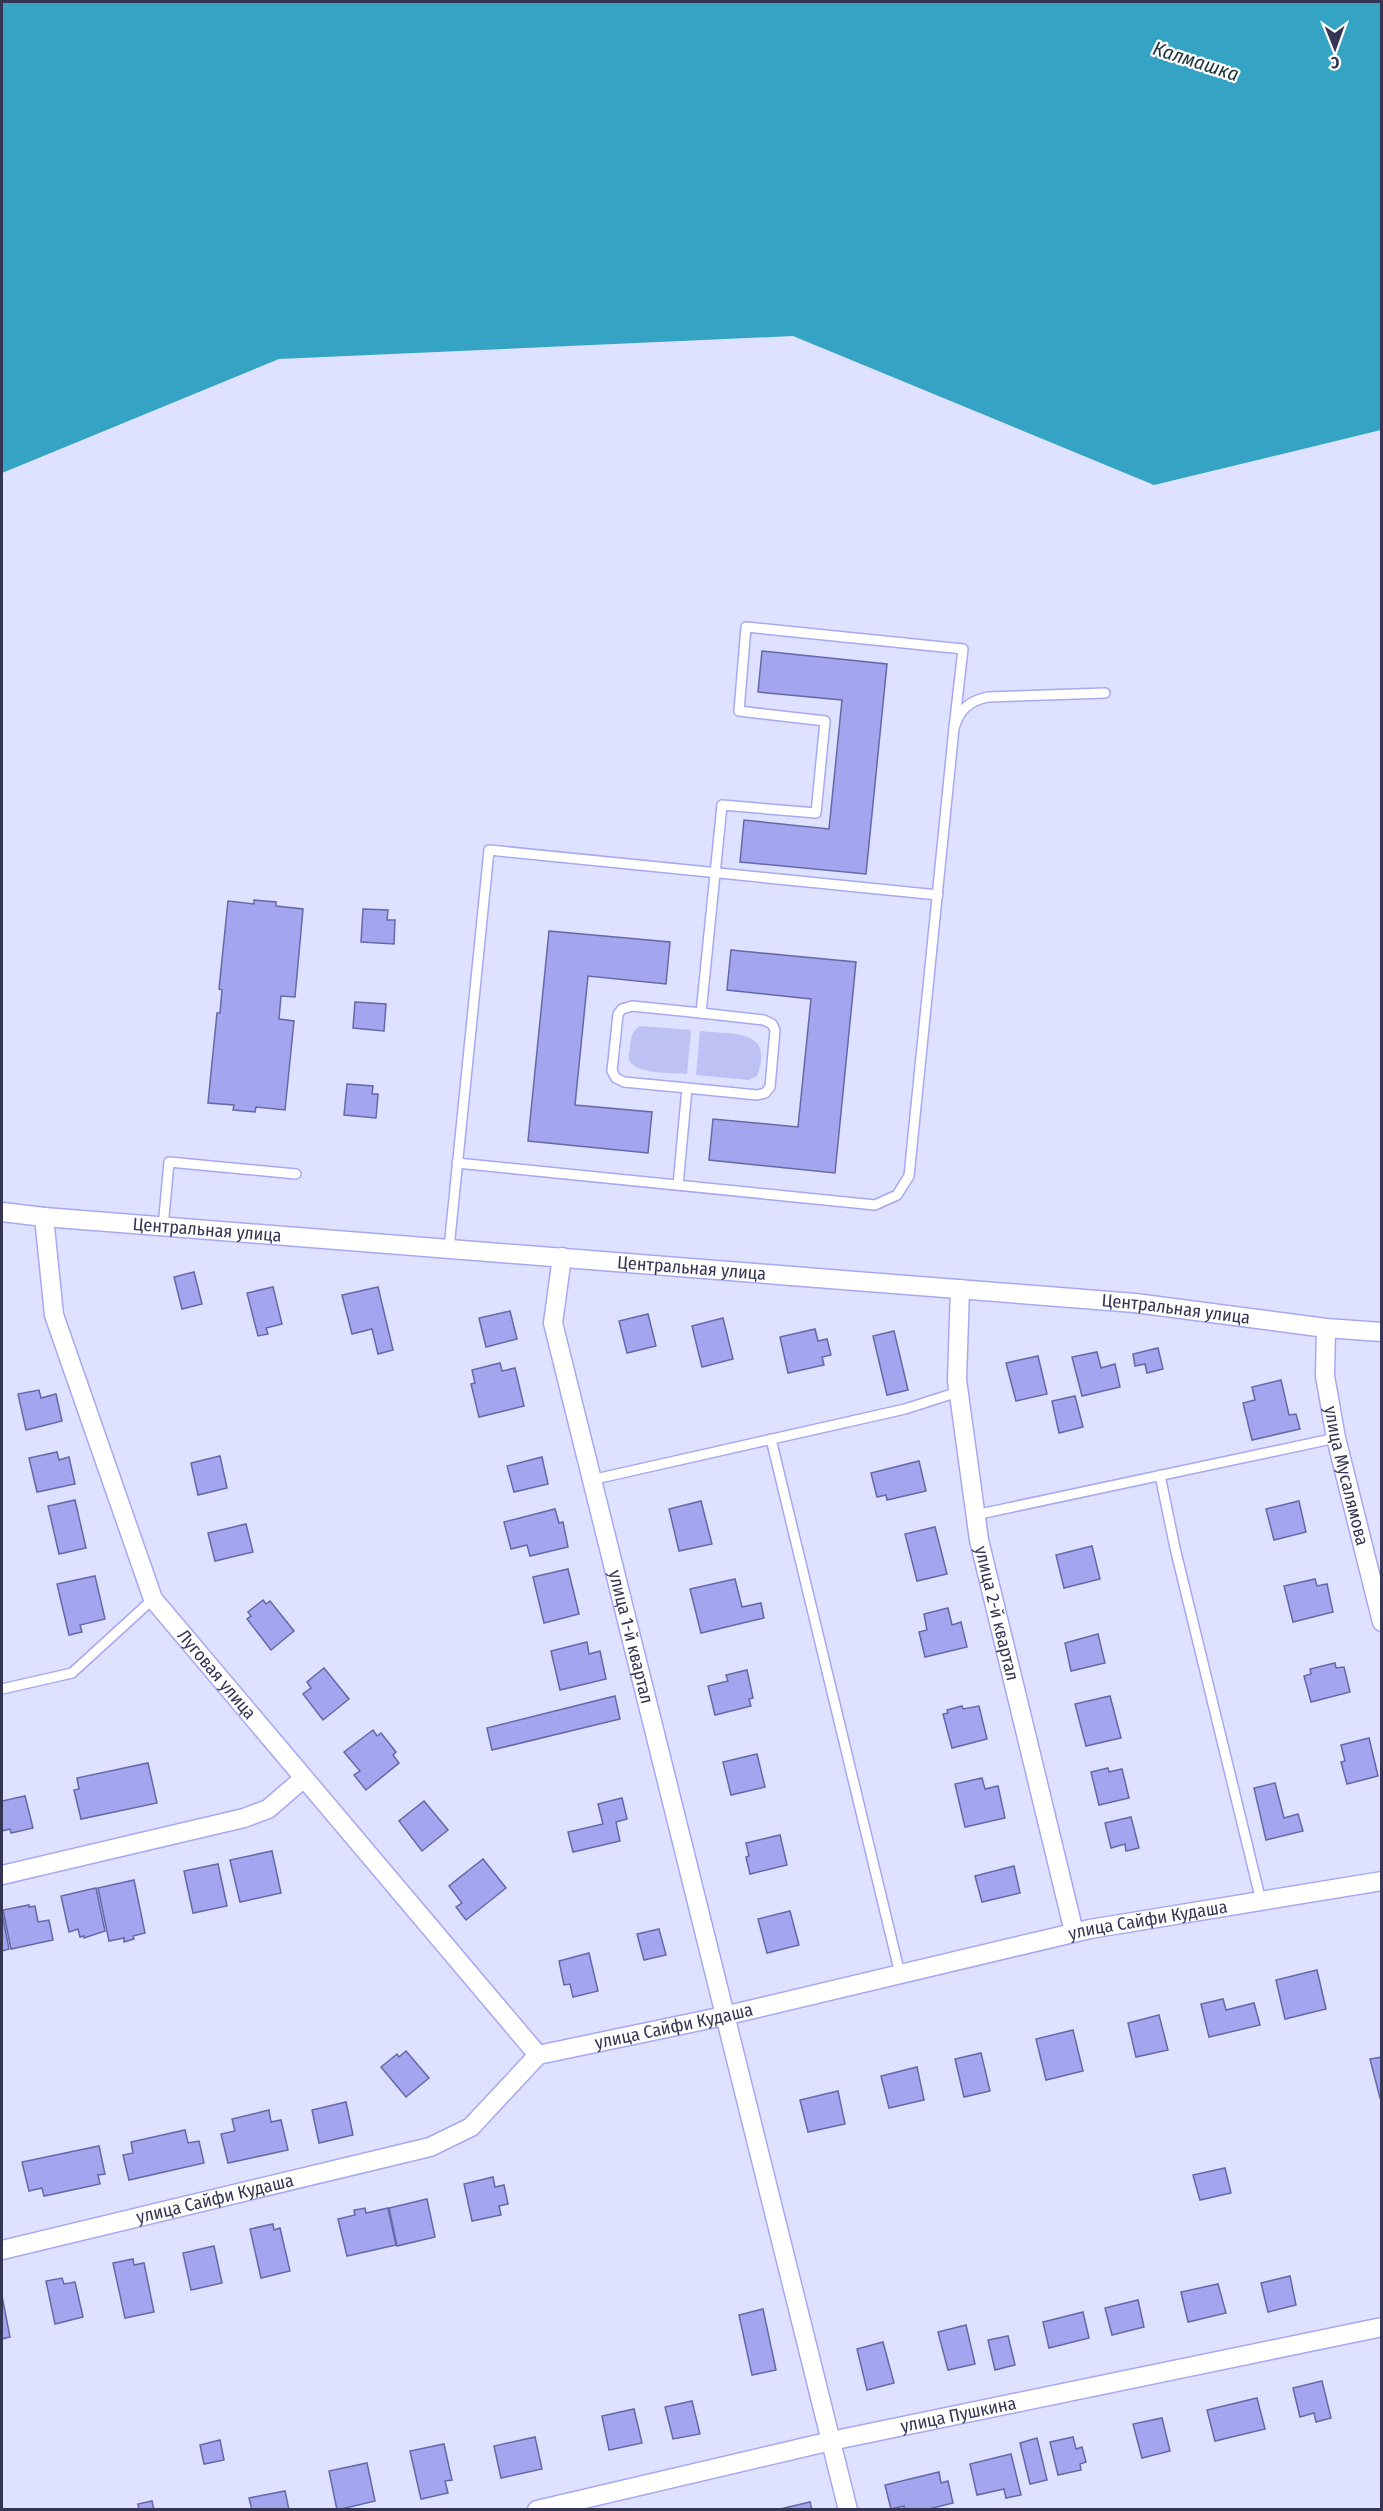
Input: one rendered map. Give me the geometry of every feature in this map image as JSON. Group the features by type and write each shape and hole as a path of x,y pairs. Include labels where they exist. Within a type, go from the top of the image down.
{"street":[{"name":"Центральная улица","path":"2,1212 163,1227 1136,1303 1326,1328 1382,1332"},
{"name":"Луговая улица","path":"44,1217 54,1315 153,1599 538,2055"},
{"name":"улица 1-й квартал","path":"562,1257 553,1323 848,2510"},
{"name":"улица 2-й квартал","path":"960,1288 958,1392 979,1540 1074,1932"},
{"name":"улица Мусалямова","path":"1326,1328 1325,1376 1336,1438 1382,1622"},
{"path":"2,1875 244,1818 268,1809 304,1778"},
{"name":"улица Сайфи Кудаша","path":"2,2250 430,2147 471,2127 538,2055 724,2016 1074,1932 1382,1881"},
{"name":"улица Пушкина","path":"537,2510 831,2441 1382,2327"}],"lane":[{"path":"457,1163 875,1205 897,1195 909,1176 963,649 746,627 740,711 825,721 816,813 722,805 701,1013"},
{"path":"954,728 958,715 965,706 976,700 1105,693"},
{"path":"449,1248 489,850 938,895"},
{"path":"632,1006 701,1013 764,1020 772,1024 775,1030 770,1087 765,1093 757,1095 624,1082 616,1078 612,1071 618,1014 622,1009 632,1006"},
{"path":"678,1185 687,1088"},
{"path":"163,1227 169,1162 296,1174"},
{"path":"591,1480 905,1408 958,1392"},
{"path":"975,1515 1336,1438"},
{"path":"771,1439 900,1974"},
{"path":"1160,1476 1175,1548 1261,1901"},
{"path":"2,1689 72,1673 153,1599"}],"shaded area":[{"path":"640,1026 691,1030 687,1074 655,1072 632,1065 629,1060 631,1040 634,1032"},
{"path":"700,1031 737,1034 756,1042 760,1049 761,1060 757,1076 749,1080 696,1075"}],"water":[{"name":"Калмашка","path":"2,2 1381,2 1381,430 1154,485 793,336 279,359 2,473"}],"building":[{"path":"762,651 887,664 866,874 740,862 744,820 829,829 842,700 758,692"},
{"path":"254,900 276,902 276,906 303,909 295,997 281,996 279,1019 294,1021 285,1110 256,1107 255,1112 233,1110 234,1105 208,1103 217,1013 220,1013 222,990 219,989 228,901 254,904"},
{"path":"363,909 388,910 387,920 395,920 394,944 361,942"},
{"path":"549,931 670,942 666,984 588,976 575,1105 652,1112 648,1153 528,1141"},
{"path":"731,950 856,962 835,1173 709,1160 713,1119 798,1127 811,999 727,990"},
{"path":"355,1002 386,1004 384,1031 353,1028"},
{"path":"347,1084 373,1086 372,1094 378,1094 376,1118 344,1115"},
{"path":"194,1272 202,1304 182,1309 174,1277"},
{"path":"273,1287 282,1324 266,1328 268,1334 258,1336 247,1293"},
{"path":"378,1287 393,1350 378,1354 372,1329 352,1334 342,1295"},
{"path":"510,1311 517,1339 486,1347 479,1318"},
{"path":"648,1314 656,1346 627,1353 619,1321"},
{"path":"723,1318 733,1359 702,1367 692,1326"},
{"path":"815,1329 818,1341 827,1339 831,1355 822,1357 824,1365 788,1373 780,1337"},
{"path":"894,1331 908,1390 887,1395 873,1336"},
{"path":"1158,1348 1163,1369 1147,1373 1145,1364 1135,1366 1133,1354"},
{"path":"1097,1352 1101,1368 1115,1364 1120,1387 1082,1396 1072,1357"},
{"path":"1038,1356 1047,1394 1016,1401 1006,1363"},
{"path":"500,1363 502,1371 515,1368 524,1406 479,1417 471,1384 475,1383 472,1370"},
{"path":"1281,1380 1289,1415 1296,1414 1300,1429 1252,1440 1243,1403 1255,1400 1252,1387"},
{"path":"39,1390 41,1398 56,1394 62,1421 26,1430 18,1394"},
{"path":"1075,1396 1083,1427 1059,1433 1052,1401"},
{"path":"57,1452 59,1460 69,1457 75,1484 37,1492 29,1458"},
{"path":"220,1456 227,1488 198,1495 191,1463"},
{"path":"542,1457 548,1484 514,1492 507,1466"},
{"path":"919,1461 926,1491 887,1500 886,1495 877,1497 871,1473"},
{"path":"75,1500 86,1548 59,1554 48,1506"},
{"path":"701,1501 712,1544 679,1551 669,1509"},
{"path":"1299,1501 1306,1532 1274,1540 1266,1509"},
{"path":"555,1509 559,1523 563,1522 568,1547 530,1556 527,1545 511,1549 504,1522"},
{"path":"246,1524 253,1552 215,1561 208,1533"},
{"path":"935,1527 947,1574 917,1581 905,1534"},
{"path":"1092,1546 1100,1579 1064,1588 1056,1555"},
{"path":"568,1569 579,1614 544,1623 533,1577"},
{"path":"95,1576 105,1619 80,1625 82,1632 69,1635 57,1584"},
{"path":"735,1579 742,1607 761,1603 764,1618 701,1633 690,1589"},
{"path":"1315,1579 1317,1586 1327,1584 1333,1612 1293,1622 1284,1586"},
{"path":"263,1600 266,1604 270,1601 294,1631 271,1650 247,1619 251,1616 248,1612"},
{"path":"948,1608 952,1625 961,1622 967,1647 925,1657 919,1632 927,1630 924,1614"},
{"path":"1098,1634 1105,1663 1071,1671 1065,1643"},
{"path":"587,1642 589,1654 600,1651 606,1679 560,1690 551,1651"},
{"path":"1335,1663 1336,1668 1344,1667 1350,1692 1311,1702 1304,1676 1311,1674 1310,1669"},
{"path":"324,1668 349,1699 323,1720 303,1694 311,1688 307,1682"},
{"path":"747,1670 753,1698 749,1699 751,1706 715,1715 708,1686 728,1681 726,1675"},
{"path":"615,1696 620,1719 492,1750 487,1728"},
{"path":"1110,1696 1121,1738 1086,1746 1075,1704"},
{"path":"962,1706 963,1709 979,1706 987,1739 952,1748 943,1714 948,1713 947,1710"},
{"path":"373,1730 377,1736 381,1733 396,1752 393,1755 399,1763 366,1790 354,1775 360,1771 344,1752"},
{"path":"1369,1738 1378,1776 1347,1784 1341,1762 1345,1761 1341,1745"},
{"path":"757,1754 765,1787 731,1795 723,1762"},
{"path":"148,1763 157,1803 81,1819 74,1790 79,1789 77,1778"},
{"path":"1108,1768 1109,1772 1122,1769 1129,1798 1099,1805 1091,1772"},
{"path":"982,1778 985,1789 998,1786 1005,1818 965,1827 955,1784"},
{"path":"1275,1783 1284,1818 1298,1814 1303,1831 1266,1840 1254,1788"},
{"path":"25,1796 33,1828 11,1833 10,1829 2,1831 2,1801"},
{"path":"622,1798 627,1819 616,1822 620,1841 573,1852 568,1832 603,1824 598,1804"},
{"path":"424,1801 448,1830 422,1851 399,1821"},
{"path":"1131,1817 1139,1848 1126,1851 1125,1844 1111,1848 1105,1823"},
{"path":"780,1835 787,1865 750,1874 746,1843"},
{"path":"272,1851 281,1893 240,1902 230,1860"},
{"path":"483,1859 506,1888 466,1920 456,1907 462,1903 449,1886"},
{"path":"218,1864 227,1906 193,1913 184,1871"},
{"path":"1014,1866 1020,1893 982,1902 975,1876"},
{"path":"134,1880 145,1933 133,1936 134,1939 124,1942 124,1938 109,1941 98,1888"},
{"path":"96,1888 105,1931 84,1938 84,1936 80,1937 78,1929 69,1932 61,1896"},
{"path":"29,1905 29,1907 35,1906 38,1922 49,1920 53,1940 11,1949 3,1910"},
{"path":"790,1911 799,1945 767,1953 758,1919"},
{"path":"2,1913 9,1949 2,1951"},
{"path":"659,1929 666,1955 644,1960 637,1934"},
{"path":"589,1953 598,1991 573,1997 570,1984 564,1985 559,1961"},
{"path":"1317,1970 1326,2009 1285,2019 1276,1980"},
{"path":"1223,1999 1226,2010 1254,2003 1260,2025 1209,2037 1201,2004"},
{"path":"1159,2015 1168,2050 1136,2057 1128,2023"},
{"path":"1073,2030 1083,2071 1046,2080 1036,2039"},
{"path":"406,2051 429,2078 406,2097 381,2067 397,2054 399,2057"},
{"path":"981,2053 990,2091 964,2097 955,2059"},
{"path":"1382,2057 1382,2097 1380,2098 1370,2059"},
{"path":"917,2067 924,2100 889,2108 881,2076"},
{"path":"838,2091 845,2124 808,2132 800,2100"},
{"path":"346,2102 353,2135 319,2143 312,2110"},
{"path":"269,2110 271,2122 281,2120 288,2150 228,2163 221,2134 235,2131 232,2119"},
{"path":"185,2130 188,2143 199,2141 204,2163 129,2180 123,2155 133,2153 131,2142"},
{"path":"99,2146 105,2174 98,2175 100,2184 44,2196 42,2188 29,2191 22,2162"},
{"path":"1225,2168 1231,2193 1200,2200 1193,2175"},
{"path":"493,2177 495,2187 504,2185 508,2204 499,2206 501,2215 472,2221 464,2184"},
{"path":"427,2199 435,2237 397,2246 389,2208"},
{"path":"365,2208 366,2213 388,2208 396,2245 347,2256 338,2219 355,2215 354,2210"},
{"path":"273,2224 274,2230 280,2228 290,2271 261,2278 250,2229"},
{"path":"214,2246 222,2283 191,2290 183,2253"},
{"path":"133,2259 134,2265 144,2263 154,2312 125,2318 113,2263"},
{"path":"1290,2276 1296,2305 1268,2312 1261,2283"},
{"path":"62,2278 64,2284 75,2282 83,2317 55,2324 46,2281"},
{"path":"1218,2284 1226,2313 1188,2322 1181,2292"},
{"path":"2,2296 10,2337 2,2339"},
{"path":"1138,2300 1144,2327 1112,2335 1105,2308"},
{"path":"763,2309 776,2370 752,2375 739,2315"},
{"path":"1083,2312 1089,2338 1049,2348 1043,2322"},
{"path":"966,2325 975,2364 948,2370 938,2332"},
{"path":"1008,2336 1015,2365 995,2370 988,2340"},
{"path":"883,2342 894,2383 867,2390 857,2349"},
{"path":"1322,2381 1331,2418 1316,2422 1314,2413 1300,2417 1293,2388"},
{"path":"1257,2398 1265,2429 1215,2441 1207,2410"},
{"path":"692,2401 700,2434 673,2439 665,2407"},
{"path":"634,2409 642,2443 609,2450 602,2416"},
{"path":"1162,2418 1170,2451 1142,2458 1133,2424"},
{"path":"535,2437 542,2469 501,2478 494,2446"},
{"path":"1073,2437 1076,2449 1082,2447 1086,2462 1080,2464 1081,2470 1058,2475 1050,2442"},
{"path":"1037,2438 1047,2480 1030,2484 1020,2443"},
{"path":"220,2440 224,2460 204,2464 200,2445"},
{"path":"444,2444 452,2480 445,2481 448,2493 421,2499 410,2451"},
{"path":"1011,2454 1021,2495 1006,2498 1004,2489 977,2495 970,2464"},
{"path":"367,2463 375,2501 337,2510 329,2471"},
{"path":"939,2472 941,2483 948,2481 953,2503 925,2510 904,2510 904,2506 891,2509 885,2485"},
{"path":"285,2491 289,2510 252,2510 249,2498"},
{"path":"152,2501 154,2510 139,2510 138,2504"},
{"path":"810,2502 812,2510 776,2510"}]}
